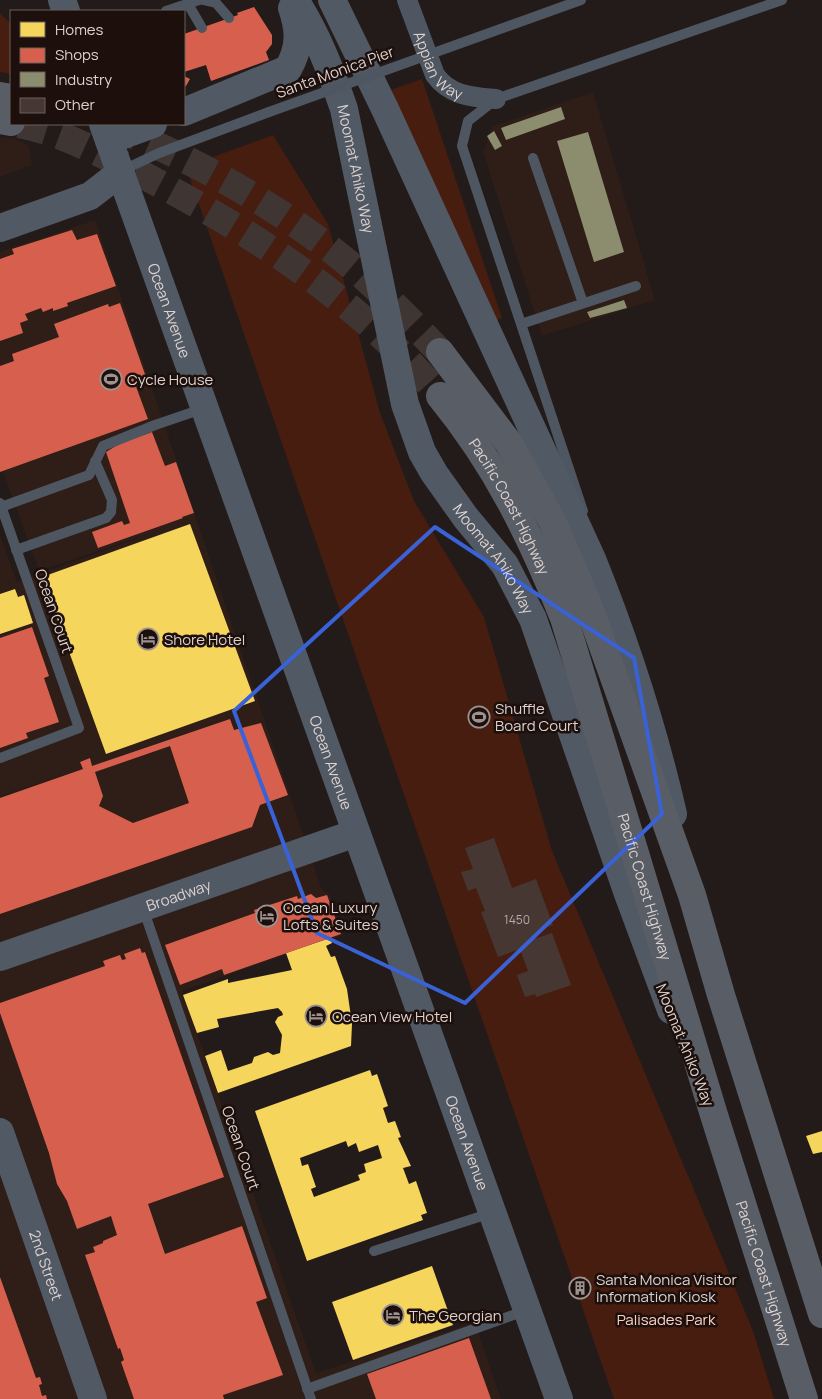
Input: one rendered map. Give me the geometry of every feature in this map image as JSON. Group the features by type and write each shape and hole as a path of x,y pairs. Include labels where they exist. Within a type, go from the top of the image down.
{"highway":[{"name":"Pacific Coast Highway","path":"440,352 508,442 551,519 586,599 692,895 721,995 822,1314"},
{"name":"Pacific Coast Highway","path":"440,396 473,439 510,498 540,559 564,618 714,1115 804,1399"}],"street":[{"path":"185,112 288,69 294,59 299,40 298,25 289,0"},
{"name":"Moomat Ahiko Way","path":"295,0 314,31 330,68 344,109 405,404 412,428 434,473 466,518 505,565 533,619 647,947 714,1115"},
{"path":"332,0 389,117 562,491 615,615 660,762 692,895"},
{"name":"Appian Way","path":"407,0 435,75 442,85 466,96 496,99"},
{"path":"106,132 147,125"},
{"name":"Ocean Avenue","path":"106,132 559,1399"},
{"path":"0,228 90,196 121,172"},
{"name":"Broadway","path":"0,957 356,833"},
{"name":"2nd Street","path":"0,1132 93,1399"}],"lane":[{"path":"169,10 201,0 216,3 229,18"},
{"name":"Santa Monica Pier","path":"121,172 159,153 581,0"},
{"path":"615,615 575,485 462,146 468,121 496,99 782,0"},
{"path":"188,4 202,28"},
{"path":"533,158 583,303"},
{"path":"521,324 636,286"},
{"path":"1,505 89,475 103,446 155,425 205,408"},
{"path":"16,550 106,518 111,512 112,500 95,461"},
{"name":"Ocean Court","path":"0,758 79,728 1,505"},
{"name":"Ocean Court","path":"143,908 311,1399"},
{"path":"374,1251 492,1213"},
{"path":"307,1388 528,1310"}],"highlighted area":[{"path":"435,527 634,658 662,814 465,1003 317,933 234,711"}],"shaded area":[{"path":"593,92 655,300 542,336 483,152 493,126"},
{"path":"0,137 15,139 29,146 32,165 0,177"},
{"path":"95,220 322,890 329,894 343,935 182,991 316,1373 475,1322 501,1399 0,1399 0,797 95,765 0,796 0,535 17,582 152,533 39,571 0,463 0,252"}],"green space":[{"path":"0,13 10,23 10,74 0,72"},
{"path":"422,79 502,318 493,321 391,90"},
{"name":"Palisades Park","path":"273,135 328,224 380,413 414,501 484,617 552,851 753,1331 774,1399 614,1399 186,167"}],"building: Homes":[{"name":"Shore Hotel","path":"190,524 255,701 106,754 42,577"},
{"path":"15,589 18,597 24,595 33,623 0,634 0,594"},
{"name":"Ocean View Hotel","path":"330,938 332,943 326,946 331,957 335,956 347,989 352,1024 351,1046 218,1093 205,1056 221,1050 228,1071 252,1063 254,1057 268,1052 273,1055 280,1053 282,1035 275,1022 278,1017 283,1015 282,1012 278,1008 217,1019 219,1027 197,1033 183,995 228,979 228,983 292,970 286,953"},
{"path":"370,1070 372,1076 377,1074 388,1106 383,1108 388,1123 395,1121 401,1137 398,1138 411,1166 403,1168 409,1184 416,1181 427,1213 421,1215 423,1220 307,1261 255,1111","holes":["346,1141 348,1147 356,1143 359,1152 378,1145 382,1158 364,1164 366,1172 358,1175 360,1180 314,1197 311,1189 316,1187 308,1164 302,1166 300,1158"]},
{"path":"822,1131 822,1152 813,1154 806,1136"},
{"name":"The Georgian","path":"432,1266 453,1325 353,1360 332,1302"}],"building: Shops":[{"path":"254,7 272,35 272,44 266,52 269,60 211,81 206,65 185,72 185,34 238,15 237,13"},
{"path":"185,76 190,79 185,86"},
{"path":"72,230 77,240 97,234 116,286 67,303 68,306 53,311 53,308 43,312 41,308 25,314 28,320 20,323 23,333 0,341 0,259 14,254 12,249"},
{"path":"120,303 146,377 134,381 148,419 0,472 0,366 14,361 12,354 59,337 54,324 108,304 109,307"},
{"path":"152,432 165,466 176,462 194,513 98,548 92,532 122,521 124,525 130,523 106,452 119,444"},
{"path":"32,627 49,676 44,678 59,722 26,733 28,738 0,748 0,638"},
{"path":"230,719 234,730 261,723 288,795 260,805 252,827 0,914 0,798 83,769 80,762 90,758 92,766","holes":["170,746 189,803 133,823 99,806 103,796 95,772"]},
{"path":"311,894 316,898 327,895 341,934 224,975 222,969 180,985 165,945 255,913 254,910 297,896 298,899"},
{"path":"140,948 142,953 145,952 224,1177 148,1204 165,1254 242,1226 267,1298 256,1302 283,1375 223,1395 224,1399 134,1399 121,1362 124,1360 120,1348 118,1349 85,1255 95,1252 93,1247 117,1235 111,1216 77,1229 67,1201 57,1184 49,1153 0,1013 0,1003 105,966 103,961 120,955 122,960 126,959 124,954"},
{"path":"0,1277 36,1378 40,1377 42,1384 39,1385 42,1396 46,1395 47,1399 0,1399"},
{"name":"Santa Monica Visitor Information Kiosk","path":"585,1277 590,1293 575,1298 569,1283"},
{"path":"469,1338 491,1399 376,1399 367,1374"}],"building: Industry":[{"path":"561,107 565,119 506,140 501,128"},
{"path":"494,131 502,146 495,150 487,136"},
{"path":"588,132 624,252 594,262 557,141"},
{"path":"624,300 627,308 590,318 587,312"}],"building: Other":[{"path":"494,838 512,888 536,879 553,925 539,930 541,933 533,936 534,939 552,933 571,985 536,997 535,994 525,997 517,975 528,971 520,949 498,957 481,912 485,911 476,888 468,891 461,872 473,869 465,848"}],"tunnel":[{"path":"23,125 66,138 141,174 223,219 263,244 339,299 375,329 440,396"},
{"path":"111,126 177,155 209,172 242,190 305,230 362,275 440,352"}],"place":[{"name":"Cycle House","path":"111,379"},
{"name":"Shore Hotel","path":"148,639"},
{"name":"Shuffle Board Court","path":"479,717"},
{"name":"Ocean Luxury Lofts & Suites","path":"267,916"},
{"name":"Ocean View Hotel","path":"316,1016"},
{"name":"Santa Monica Visitor Information Kiosk","path":"580,1288"},
{"name":"The Georgian","path":"393,1315"}]}
